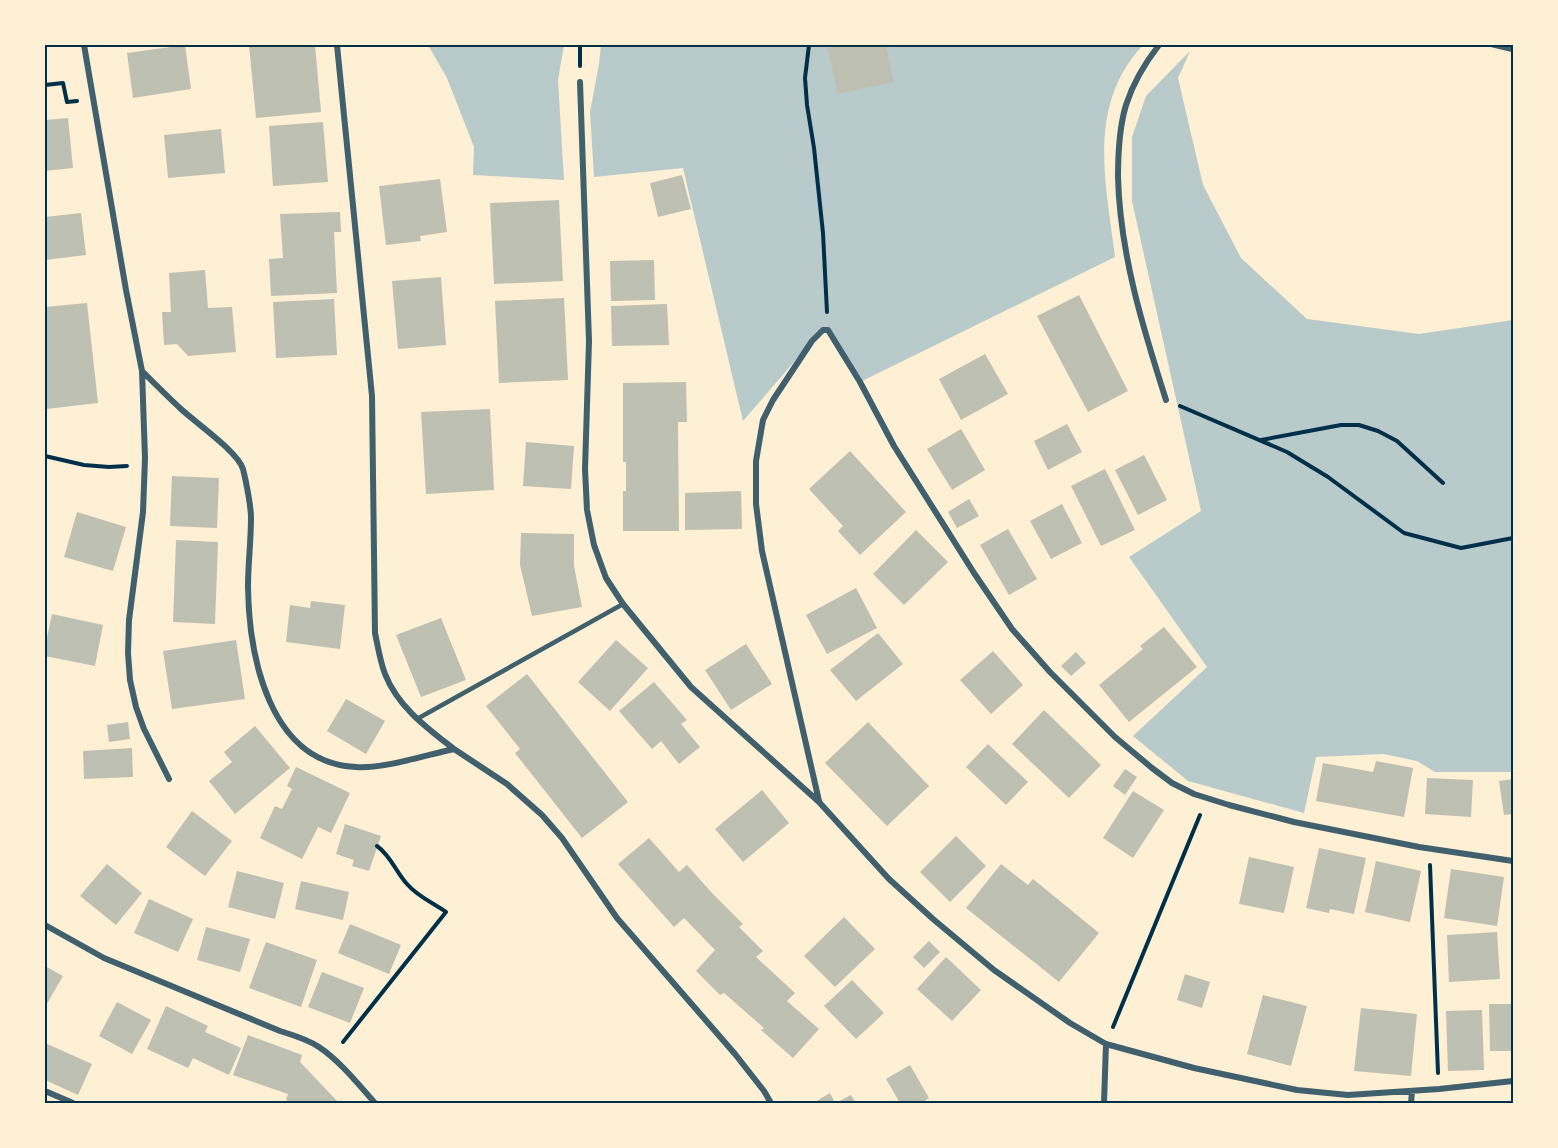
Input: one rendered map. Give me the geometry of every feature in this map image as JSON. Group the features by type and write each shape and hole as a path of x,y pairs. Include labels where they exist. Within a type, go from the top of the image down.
{"street":[{"path":"84,45 142,371 145,458 142,512 129,620 130,680 144,729 170,779"},
{"path":"337,45 372,396 375,633 379,656 389,682 405,707 417,719 454,749 507,784 542,815 562,838 617,918 735,1054 771,1103"},
{"path":"1159,45 1146,62 1126,106 1118,159 1120,204 1133,289 1140,319 1166,400"},
{"path":"580,82 590,341 585,469 586,510 594,545 606,578 623,604 691,687 819,802 889,879 933,919 994,970 1070,1023 1106,1044 1194,1068 1298,1090 1348,1095 1412,1092 1513,1081"},
{"path":"819,802 762,551 756,504 756,461 763,420 773,399 812,341 823,330 828,330 860,382 894,446 1012,629 1050,672 1115,736 1172,783 1194,794 1294,822 1366,838 1513,861"},
{"path":"142,371 179,408 236,457 242,467 251,517 248,586 254,650 261,680 270,704 284,726 301,746 337,765 378,766 454,749"},
{"path":"45,926 104,958 318,1046 375,1103"},
{"path":"1104,1103 1106,1044"},
{"path":"45,1091 73,1103"},
{"path":"1411,1103 1412,1092"}],"lane":[{"path":"1492,45 1513,50"},
{"path":"417,719 623,604"}],"path":[{"path":"809,45 805,78 823,233 828,330"},
{"path":"45,85 63,83 67,102 93,99"},
{"path":"1166,400 1287,452 1328,477 1404,533 1461,548 1513,538"},
{"path":"1259,440 1341,425 1359,425 1378,431 1397,441 1443,483"},
{"path":"45,456 84,465 127,466"},
{"path":"1106,1044 1203,809"},
{"path":"331,1057 446,912 406,883 386,852 378,846"},
{"path":"1430,849 1439,1089"}],"shaded area":[{"path":"428,45 564,45 558,80 564,180 473,175 474,147 447,78"},
{"path":"601,45 1143,45 1125,69 1113,93 1107,119 1104,146 1105,173 1115,257 860,382 828,330 823,330 743,421 683,168 594,177 590,112"},
{"path":"1190,51 1178,78 1203,185 1241,258 1307,319 1419,334 1513,320 1512,772 1435,772 1417,761 1384,754 1316,757 1304,813 1188,781 1133,736 1207,667 1129,557 1201,511 1132,201 1132,137 1146,96"}],"building":[{"path":"185,45 191,89 133,98 127,53"},
{"path":"249,45 315,45 321,112 256,118"},
{"path":"827,45 886,45 894,82 838,94"},
{"path":"68,118 73,168 45,171 45,120"},
{"path":"323,122 328,182 273,186 269,126"},
{"path":"221,129 225,173 168,178 164,135"},
{"path":"682,175 691,209 658,217 650,183"},
{"path":"440,179 447,232 420,236 421,241 386,245 379,186"},
{"path":"559,200 563,281 494,284 490,203"},
{"path":"340,212 341,232 334,232 337,293 271,296 269,259 283,258 280,214"},
{"path":"81,213 86,255 45,260 45,217"},
{"path":"654,260 655,300 611,301 610,261"},
{"path":"205,270 208,308 232,307 236,352 188,356 177,344 164,345 162,312 171,312 169,273"},
{"path":"441,277 446,345 398,349 392,281"},
{"path":"1079,295 1128,391 1088,412 1037,316"},
{"path":"564,298 568,380 499,383 495,301"},
{"path":"334,299 337,355 276,358 273,302"},
{"path":"87,303 98,403 46,409 45,307"},
{"path":"667,304 669,345 612,346 611,306"},
{"path":"985,354 1008,394 961,420 939,379"},
{"path":"686,382 687,422 678,422 679,531 623,531 626,462 623,462 623,383"},
{"path":"490,409 494,490 426,494 421,412"},
{"path":"1067,424 1082,452 1048,470 1034,441"},
{"path":"961,429 985,470 952,490 927,449"},
{"path":"526,442 574,446 571,489 523,486"},
{"path":"850,451 906,512 860,555 838,531 843,526 809,489"},
{"path":"1144,455 1167,500 1138,515 1115,470"},
{"path":"1105,469 1135,530 1101,546 1071,486"},
{"path":"172,476 219,478 217,528 170,526"},
{"path":"741,491 742,529 685,530 685,493"},
{"path":"969,499 979,516 957,528 948,512"},
{"path":"1062,504 1082,543 1051,559 1030,521"},
{"path":"77,512 126,527 113,571 64,557"},
{"path":"1008,529 1037,579 1009,595 980,545"},
{"path":"916,530 948,562 904,605 873,574"},
{"path":"521,533 574,534 574,566 582,607 532,616 520,565"},
{"path":"176,540 218,542 215,624 173,622"},
{"path":"856,588 877,628 827,654 806,615"},
{"path":"311,601 345,605 340,649 286,642 290,605 310,608"},
{"path":"52,614 103,625 95,666 45,656"},
{"path":"441,618 466,680 421,697 396,635"},
{"path":"1164,627 1197,667 1129,722 1099,685 1143,649 1140,646"},
{"path":"878,633 903,664 856,701 830,670"},
{"path":"236,640 245,699 172,709 163,651"},
{"path":"616,640 648,668 610,711 578,682"},
{"path":"746,644 772,684 731,710 705,670"},
{"path":"993,651 1023,685 991,714 960,680"},
{"path":"1076,652 1086,663 1071,676 1061,666"},
{"path":"527,674 628,802 582,838 515,753 520,749 486,706"},
{"path":"654,682 687,720 681,724 700,747 679,764 661,741 652,749 619,711"},
{"path":"346,699 385,721 366,754 327,731"},
{"path":"1044,710 1101,765 1069,798 1012,744"},
{"path":"128,722 130,739 109,742 107,725"},
{"path":"868,722 929,786 887,826 825,763"},
{"path":"255,726 290,768 235,814 209,781 232,762 224,752"},
{"path":"988,744 1028,782 1006,805 966,767"},
{"path":"132,748 133,777 84,779 83,751"},
{"path":"1376,761 1413,768 1404,817 1316,801 1323,763 1373,772"},
{"path":"296,767 350,793 331,833 318,827 302,859 260,838 275,806 282,809 292,789 287,786"},
{"path":"1125,769 1137,777 1125,795 1113,786"},
{"path":"1427,778 1473,780 1471,817 1425,814"},
{"path":"1513,779 1513,814 1504,815 1499,781"},
{"path":"762,790 789,823 743,862 715,829"},
{"path":"1133,791 1164,810 1133,858 1103,838"},
{"path":"192,811 232,841 205,876 166,847"},
{"path":"345,824 381,836 369,871 352,866 354,860 336,854"},
{"path":"956,836 986,866 950,902 920,872"},
{"path":"649,838 679,872 687,865 743,924 739,927 763,951 756,957 795,993 787,1001 819,1029 793,1058 761,1030 764,1028 724,993 720,995 696,971 715,950 684,918 674,927 618,864"},
{"path":"1319,848 1366,858 1354,914 1330,909 1329,913 1306,908"},
{"path":"1249,857 1294,867 1284,913 1239,904"},
{"path":"1376,861 1421,871 1410,922 1365,912"},
{"path":"107,864 142,893 116,925 80,896"},
{"path":"1001,864 1028,885 1033,879 1099,933 1059,982 966,908"},
{"path":"1451,869 1504,877 1497,926 1444,918"},
{"path":"237,871 284,883 275,919 228,907"},
{"path":"301,881 349,892 343,920 295,909"},
{"path":"149,899 193,919 178,952 134,933"},
{"path":"844,917 875,949 835,987 804,956"},
{"path":"350,924 401,945 389,974 338,953"},
{"path":"206,927 250,939 240,972 197,960"},
{"path":"1497,932 1500,979 1449,982 1447,935"},
{"path":"929,941 940,952 924,968 913,957"},
{"path":"266,942 317,960 301,1007 249,988"},
{"path":"946,957 981,990 952,1021 917,989"},
{"path":"45,966 63,976 45,1007"},
{"path":"322,972 364,988 350,1023 308,1007"},
{"path":"1185,974 1210,982 1202,1008 1177,1000"},
{"path":"852,980 884,1013 856,1039 824,1006"},
{"path":"1263,995 1307,1006 1291,1066 1247,1054"},
{"path":"117,1002 151,1020 132,1054 99,1036"},
{"path":"1489,1004 1513,1004 1513,1051 1490,1051"},
{"path":"166,1006 208,1026 205,1032 241,1048 229,1075 193,1058 188,1068 147,1049"},
{"path":"1361,1008 1417,1014 1411,1076 1354,1071"},
{"path":"1482,1010 1484,1070 1448,1071 1446,1011"},
{"path":"248,1035 302,1055 300,1062 339,1103 289,1103 286,1099 288,1094 233,1075"},
{"path":"45,1043 92,1064 78,1095 45,1080"},
{"path":"910,1065 929,1098 921,1103 900,1103 886,1079"},
{"path":"830,1093 835,1103 813,1103"},
{"path":"851,1095 856,1103 836,1103"}]}
